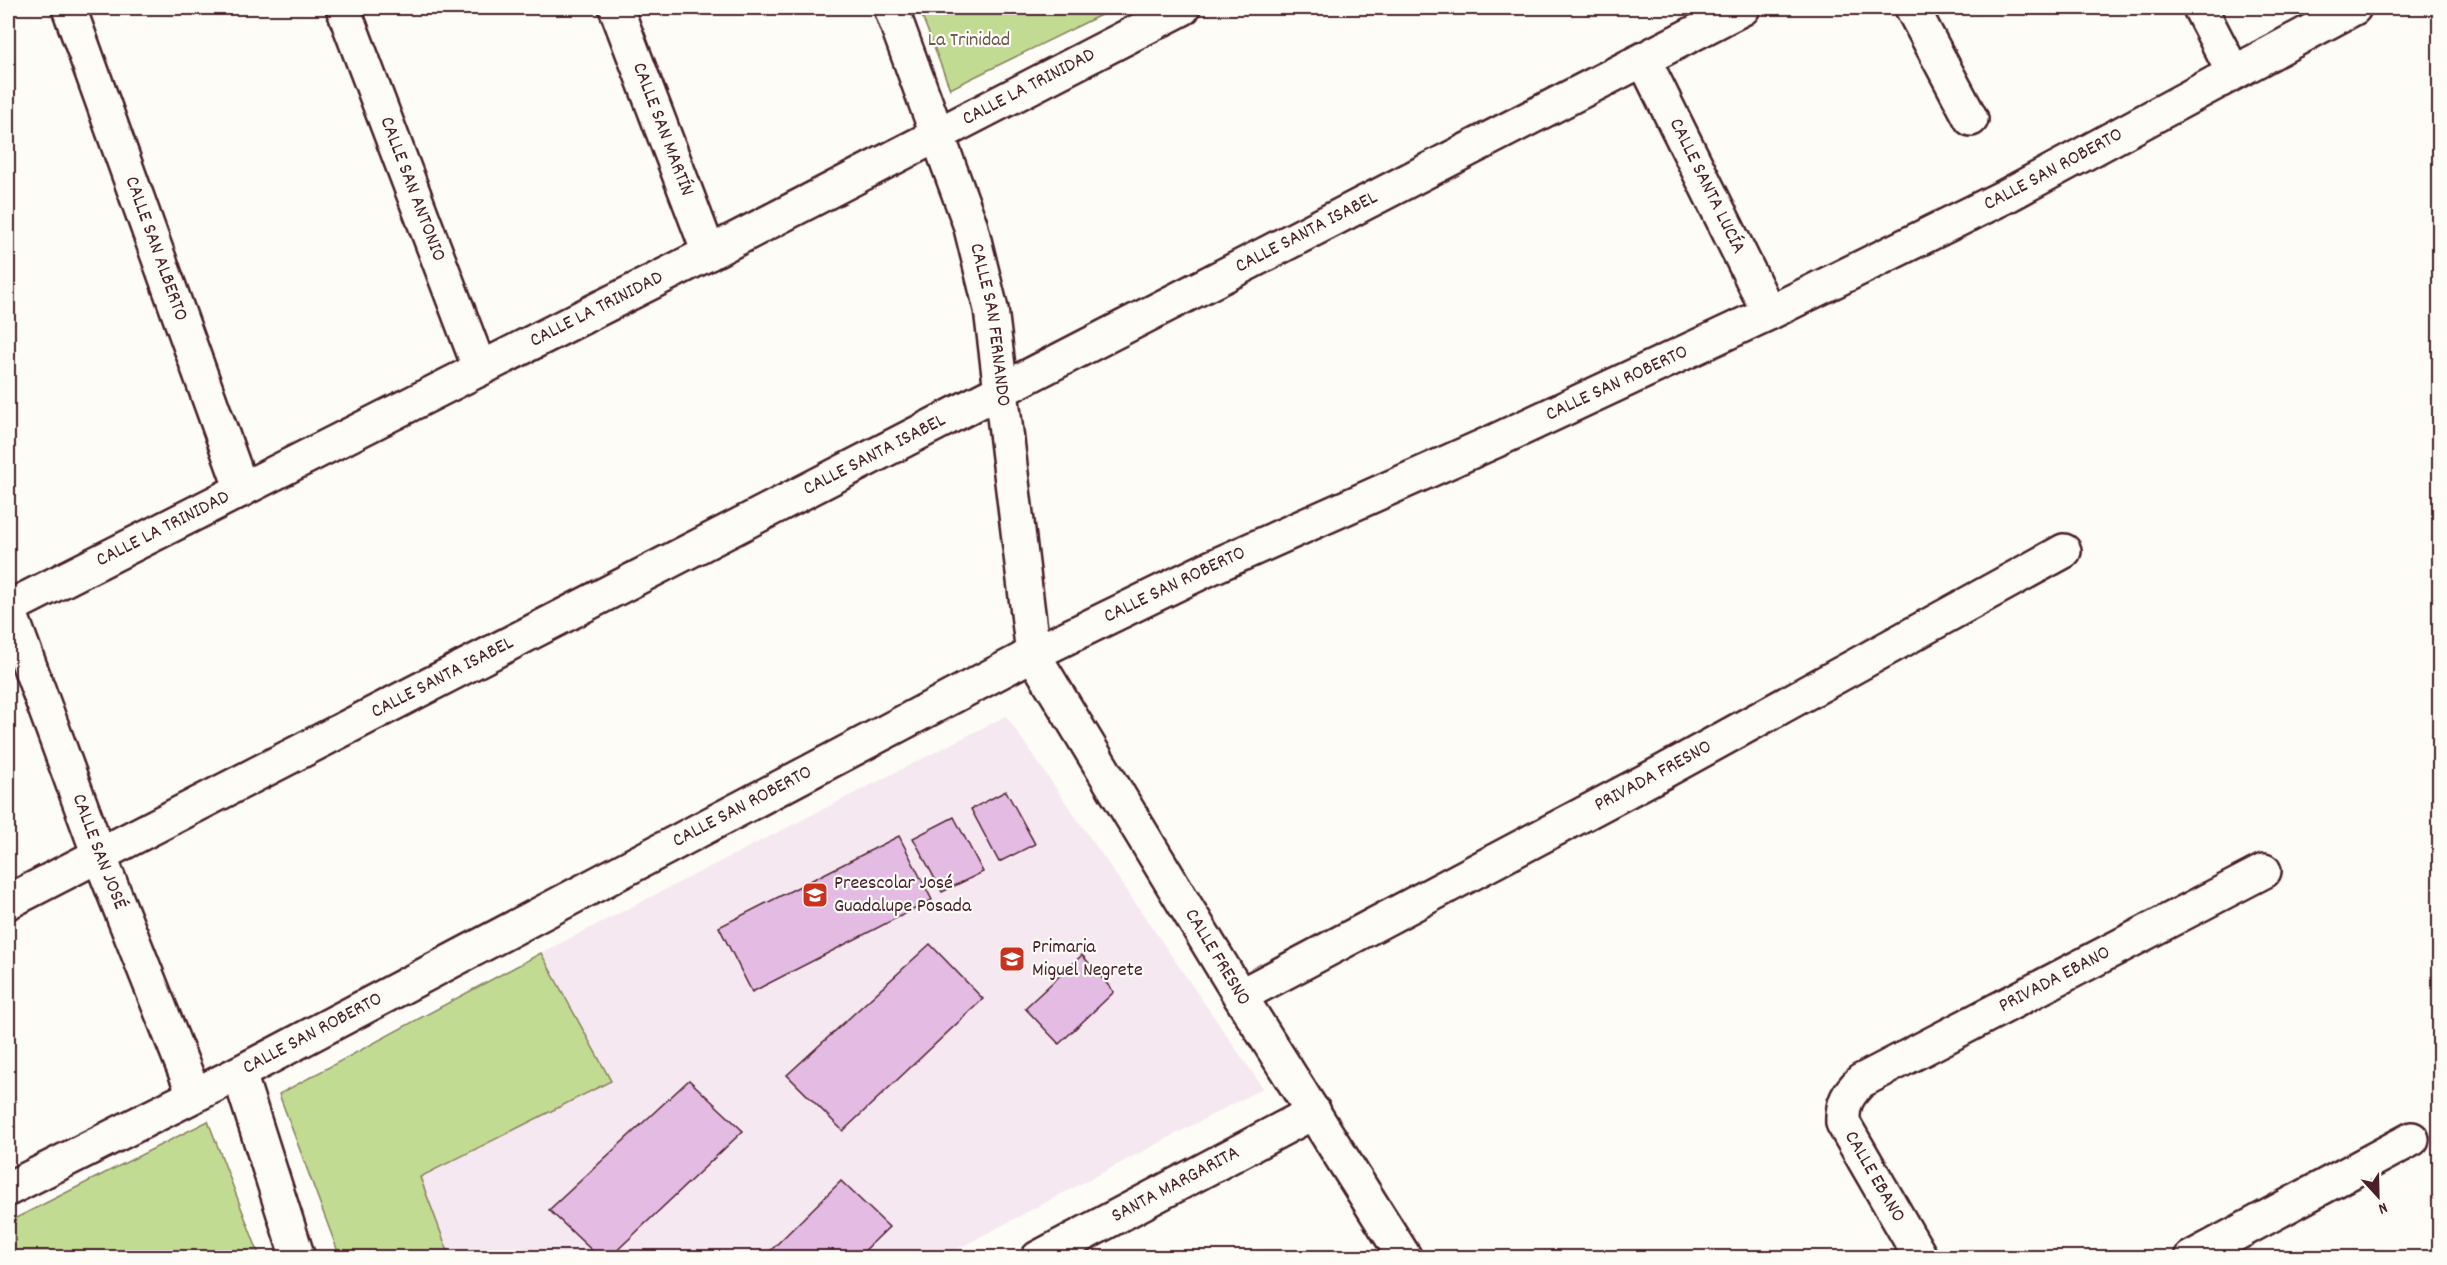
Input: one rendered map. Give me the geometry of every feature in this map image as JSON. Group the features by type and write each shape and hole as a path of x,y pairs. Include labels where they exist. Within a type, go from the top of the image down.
{"street":[{"name":"CALLE SAN ALBERTO","path":"69,8 242,490"},
{"name":"CALLE SAN ANTONIO","path":"343,8 480,369"},
{"name":"CALLE SAN MARTÍN","path":"616,8 709,253"},
{"name":"CALLE SAN FERNANDO","path":"891,8 970,224 988,298 1033,654"},
{"name":"CALLE LA TRINIDAD","path":"8,608 709,253 1183,8"},
{"name":"CALLE SANTA ISABEL","path":"8,902 1743,8"},
{"path":"1912,8 1971,119"},
{"path":"2200,8 2233,72"},
{"name":"CALLE SAN ROBERTO","path":"8,1190 238,1073 1033,654 1210,568 1495,441 1769,313 2006,196 2354,8"},
{"name":"CALLE SANTA LUCÍA","path":"1644,60 1769,313"},
{"name":"PRIVADA FRESNO","path":"1240,996 1659,774 2064,550"},
{"name":"CALLE SAN JOSÉ","path":"8,608 99,855 194,1094"},
{"name":"CALLE FRESNO","path":"1033,654 1240,996 1405,1257"},
{"name":"PRIVADA EBANO","path":"1848,1094 1862,1081 2264,871"},
{"path":"238,1073 298,1257"},
{"name":"CALLE EBANO","path":"1848,1094 1842,1108 1843,1123 1921,1257"},
{"name":"SANTA MARGARITA","path":"1038,1257 1314,1112"},
{"path":"2191,1257 2412,1139"}],"shaded area":[{"name":"Primaria Miguel Negrete","path":"1006,716 1263,1088 942,1257 450,1257 420,1177 610,1081 541,953"}],"green space":[{"name":"La Trinidad","path":"919,8 1115,8 950,89"},
{"path":"541,953 611,1081 420,1177 450,1257 340,1257 279,1094"},
{"path":"208,1121 260,1257 8,1257 8,1222"}],"building":[{"path":"1006,791 1035,844 999,862 971,809"},
{"path":"954,817 983,872 942,892 913,838"},
{"path":"899,836 932,900 752,992 719,927"},
{"path":"930,944 983,999 843,1131 787,1075"},
{"path":"1082,955 1114,992 1059,1044 1025,1008"},
{"path":"689,1080 743,1131 609,1258 600,1258 549,1210"},
{"path":"841,1181 889,1227 857,1258 763,1258"}],"place":[{"name":"Preescolar José Guadalupe Posada","path":"815,895"},
{"name":"Primaria Miguel Negrete","path":"1012,959"}]}
